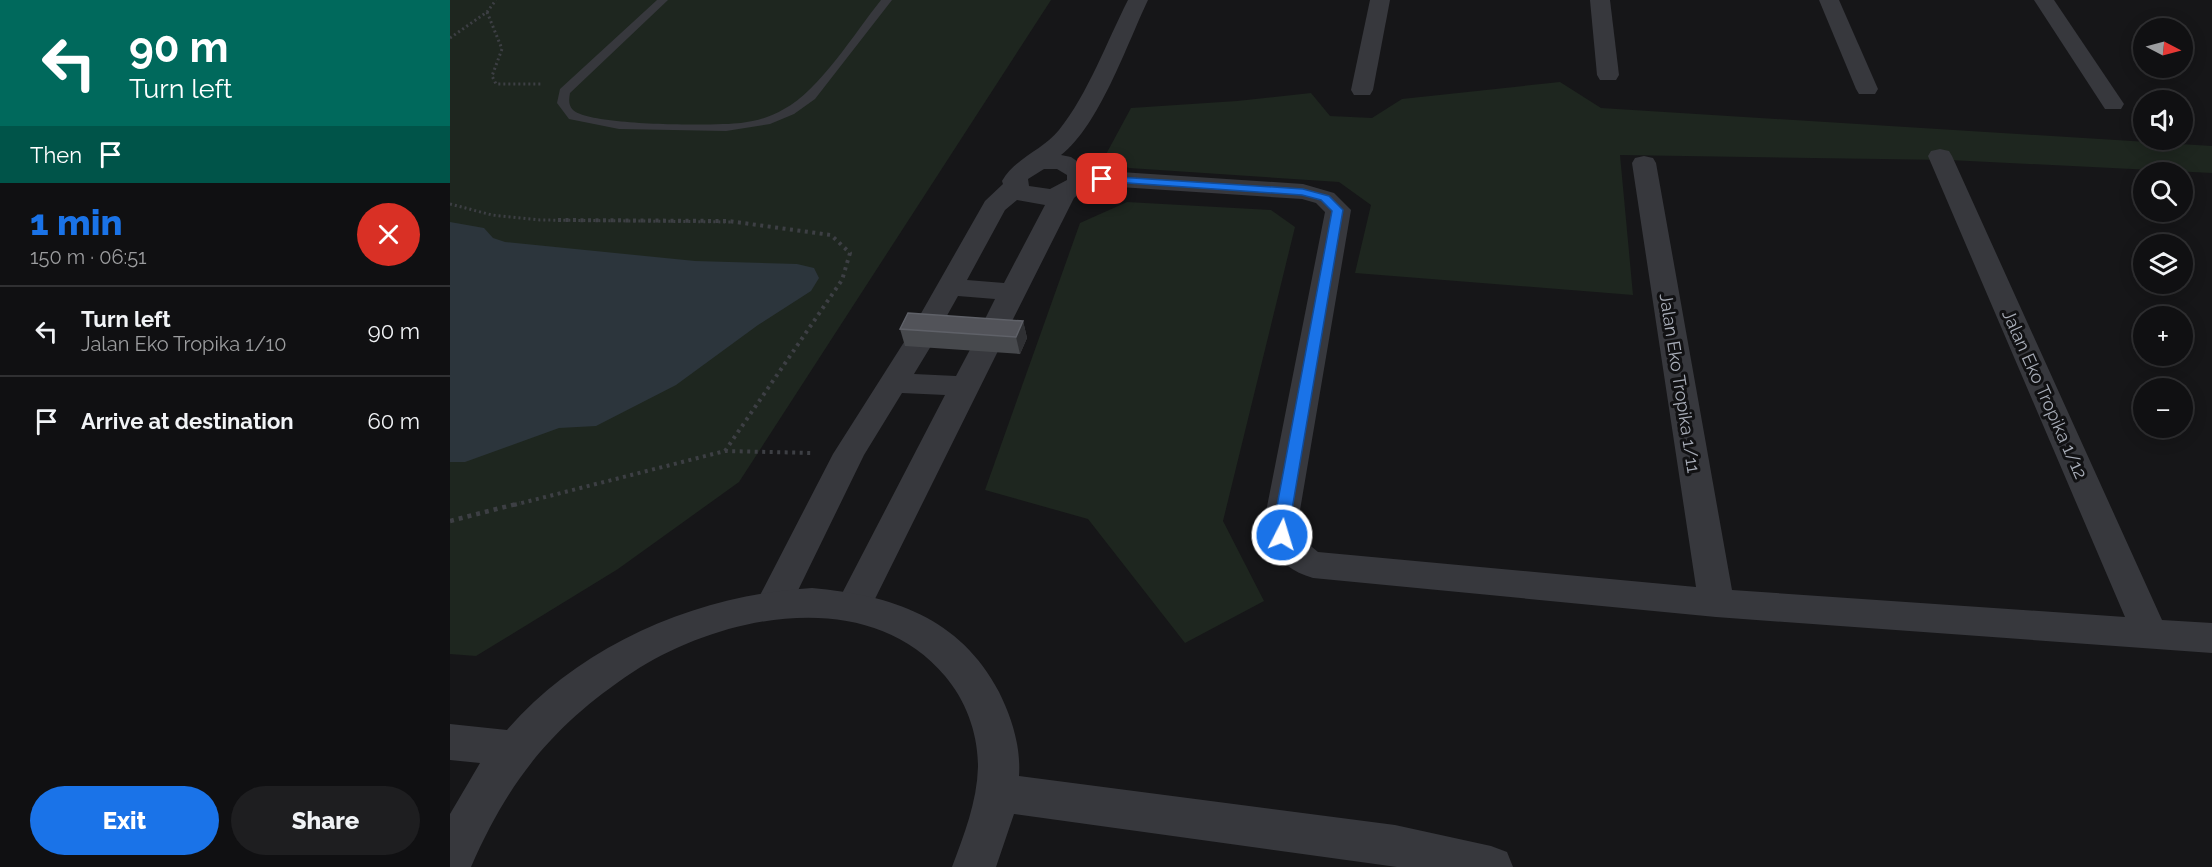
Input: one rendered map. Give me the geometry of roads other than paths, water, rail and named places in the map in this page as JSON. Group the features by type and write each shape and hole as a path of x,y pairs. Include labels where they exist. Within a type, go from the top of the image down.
{"street":[{"path":"774,604 849,454 921,338 994,206 1015,187 1017,175 1061,143 1080,119 1138,0"},
{"path":"1362,90 1380,0"},
{"path":"1600,0 1608,75"},
{"path":"1829,0 1867,89"},
{"path":"2044,0 2113,104"},
{"path":"853,607 1013,292 1073,180 1080,119"},
{"name":"Jalan Eko Tropika 1/12","path":"1940,156 2150,633"},
{"path":"1031,165 1062,162 1073,180"},
{"name":"Jalan Eko Tropika 1/11","path":"1644,163 1716,603"},
{"path":"1015,187 1034,197 1073,180 1303,192 1315,194 1333,204 1338,218 1281,522 1282,535 1287,547 1298,558 1313,565 1716,603 2212,638"},
{"path":"949,287 1013,292"},
{"path":"894,383 965,386"},
{"path":"453,848 483,792 515,749 545,717 613,665 687,628 774,604 853,607 910,624 938,641 961,663 979,689 992,720 998,754 997,792 988,833 974,867"},
{"path":"450,742 515,749"},
{"path":"997,792 1395,846 1491,867"}],"lane":[{"path":"663,0 572,83 562,101 564,109 585,120 713,128 761,123 788,113 811,96 887,0"}]}
